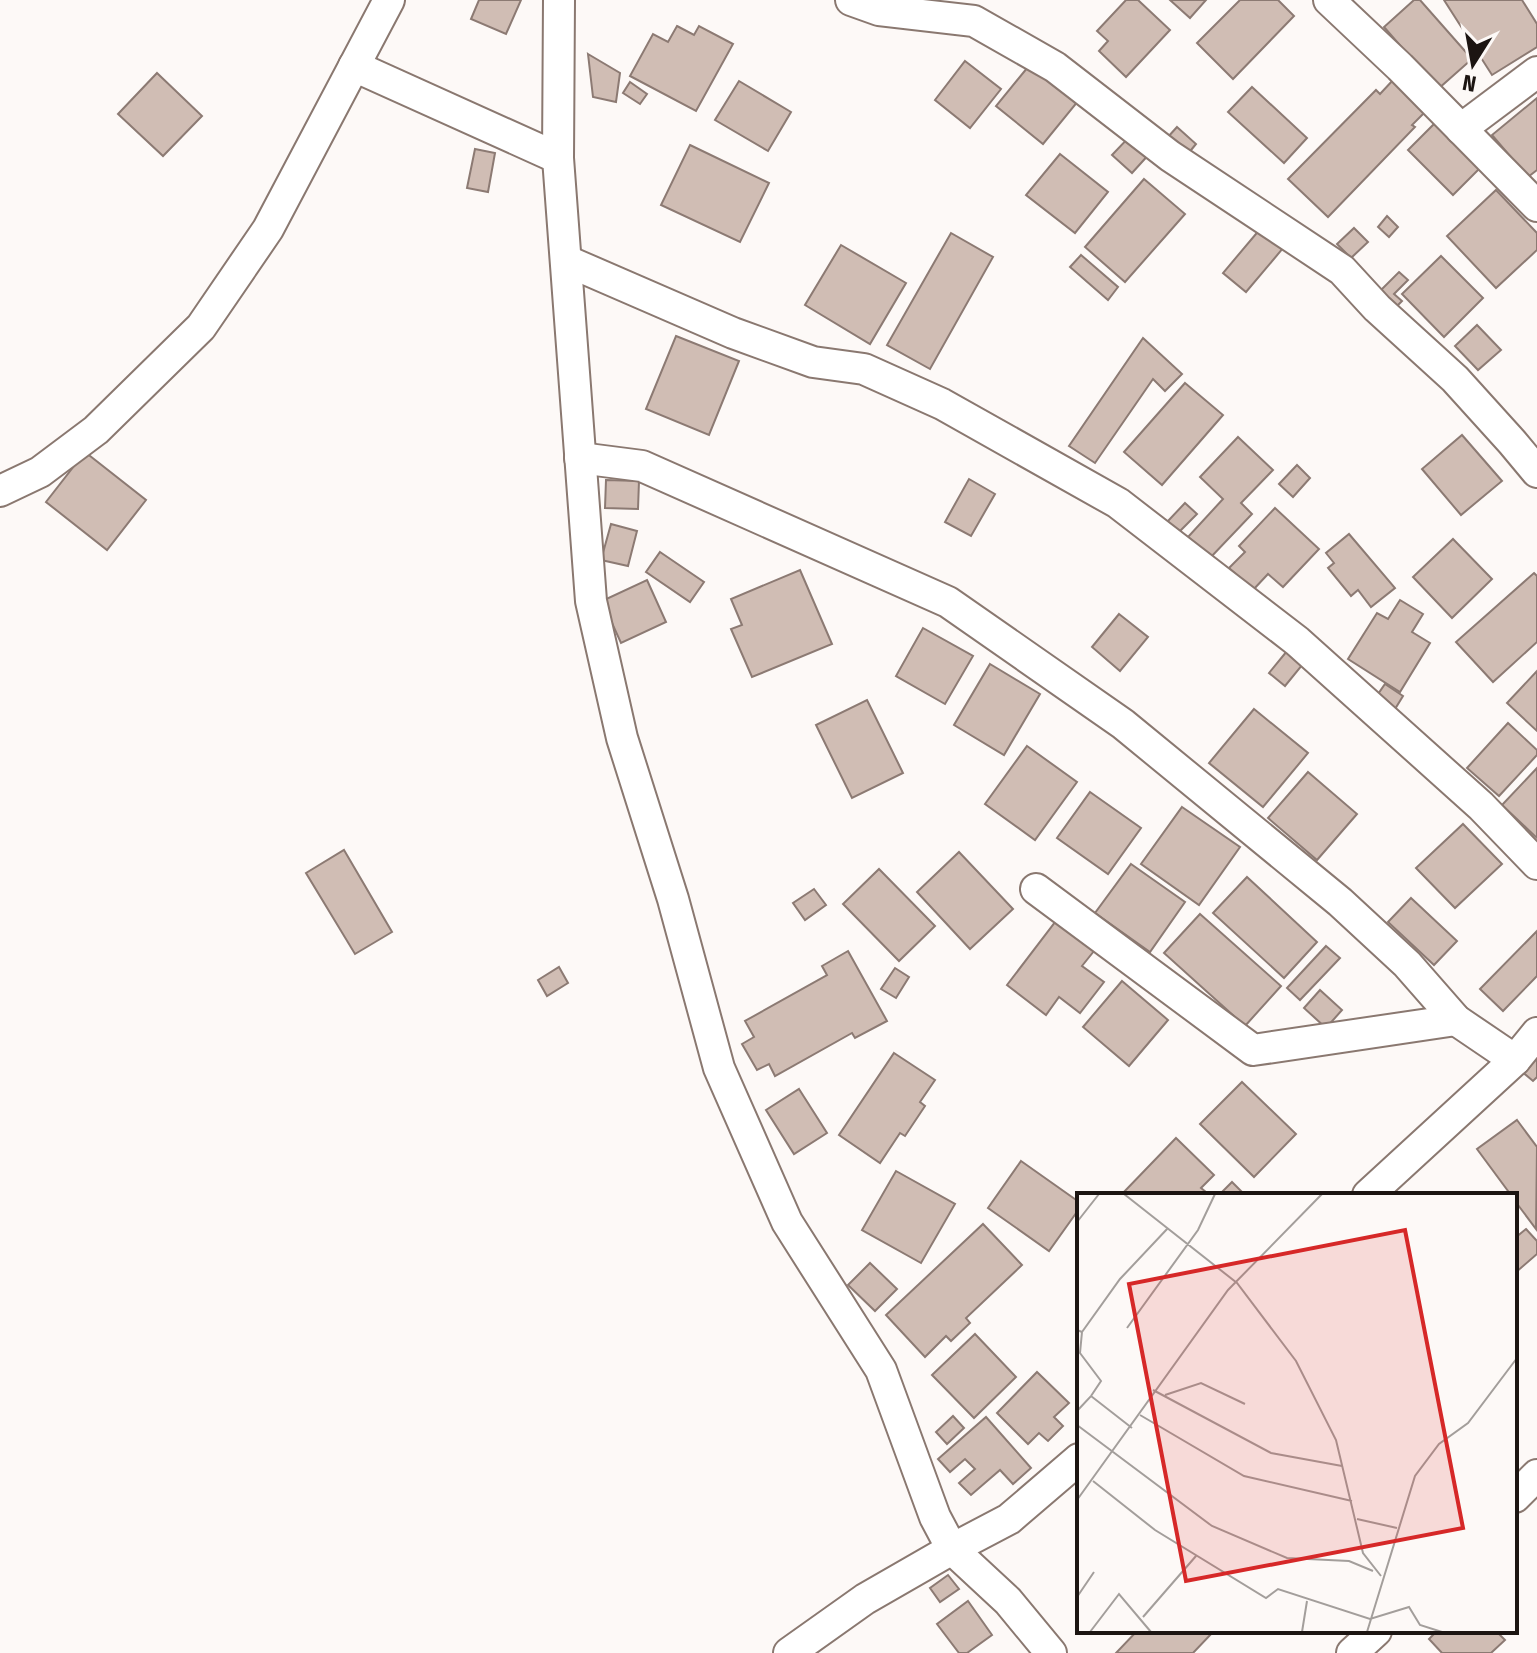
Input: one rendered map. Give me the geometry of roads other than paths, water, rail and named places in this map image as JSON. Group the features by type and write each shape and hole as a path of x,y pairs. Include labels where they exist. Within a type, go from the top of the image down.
{"street":[{"path":"0,491 40,472 96,430 201,327 268,229 389,0"},
{"path":"559,0 558,158 591,601 622,738 673,899 719,1068 787,1222 881,1370 935,1517 952,1549 1008,1601 1051,1653"},
{"path":"851,0 879,10 974,21 1055,67 1170,156 1342,270 1377,308 1455,379 1537,472"},
{"path":"1329,0 1537,206"},
{"path":"354,66 558,158"},
{"path":"1461,129 1537,72"},
{"path":"567,261 733,333 813,362 864,369 942,404 1118,503 1297,641 1481,806 1537,864"},
{"path":"580,458 642,466 948,602 1123,724 1340,902 1407,964 1456,1020 1515,1060"},
{"path":"1036,889 1253,1050 1456,1020"},
{"path":"1370,1193 1515,1060 1537,1033"},
{"path":"789,1653 865,1599 1009,1519 1077,1461"},
{"path":"1517,1495 1537,1475"},
{"path":"1352,1653 1374,1633"}]}
